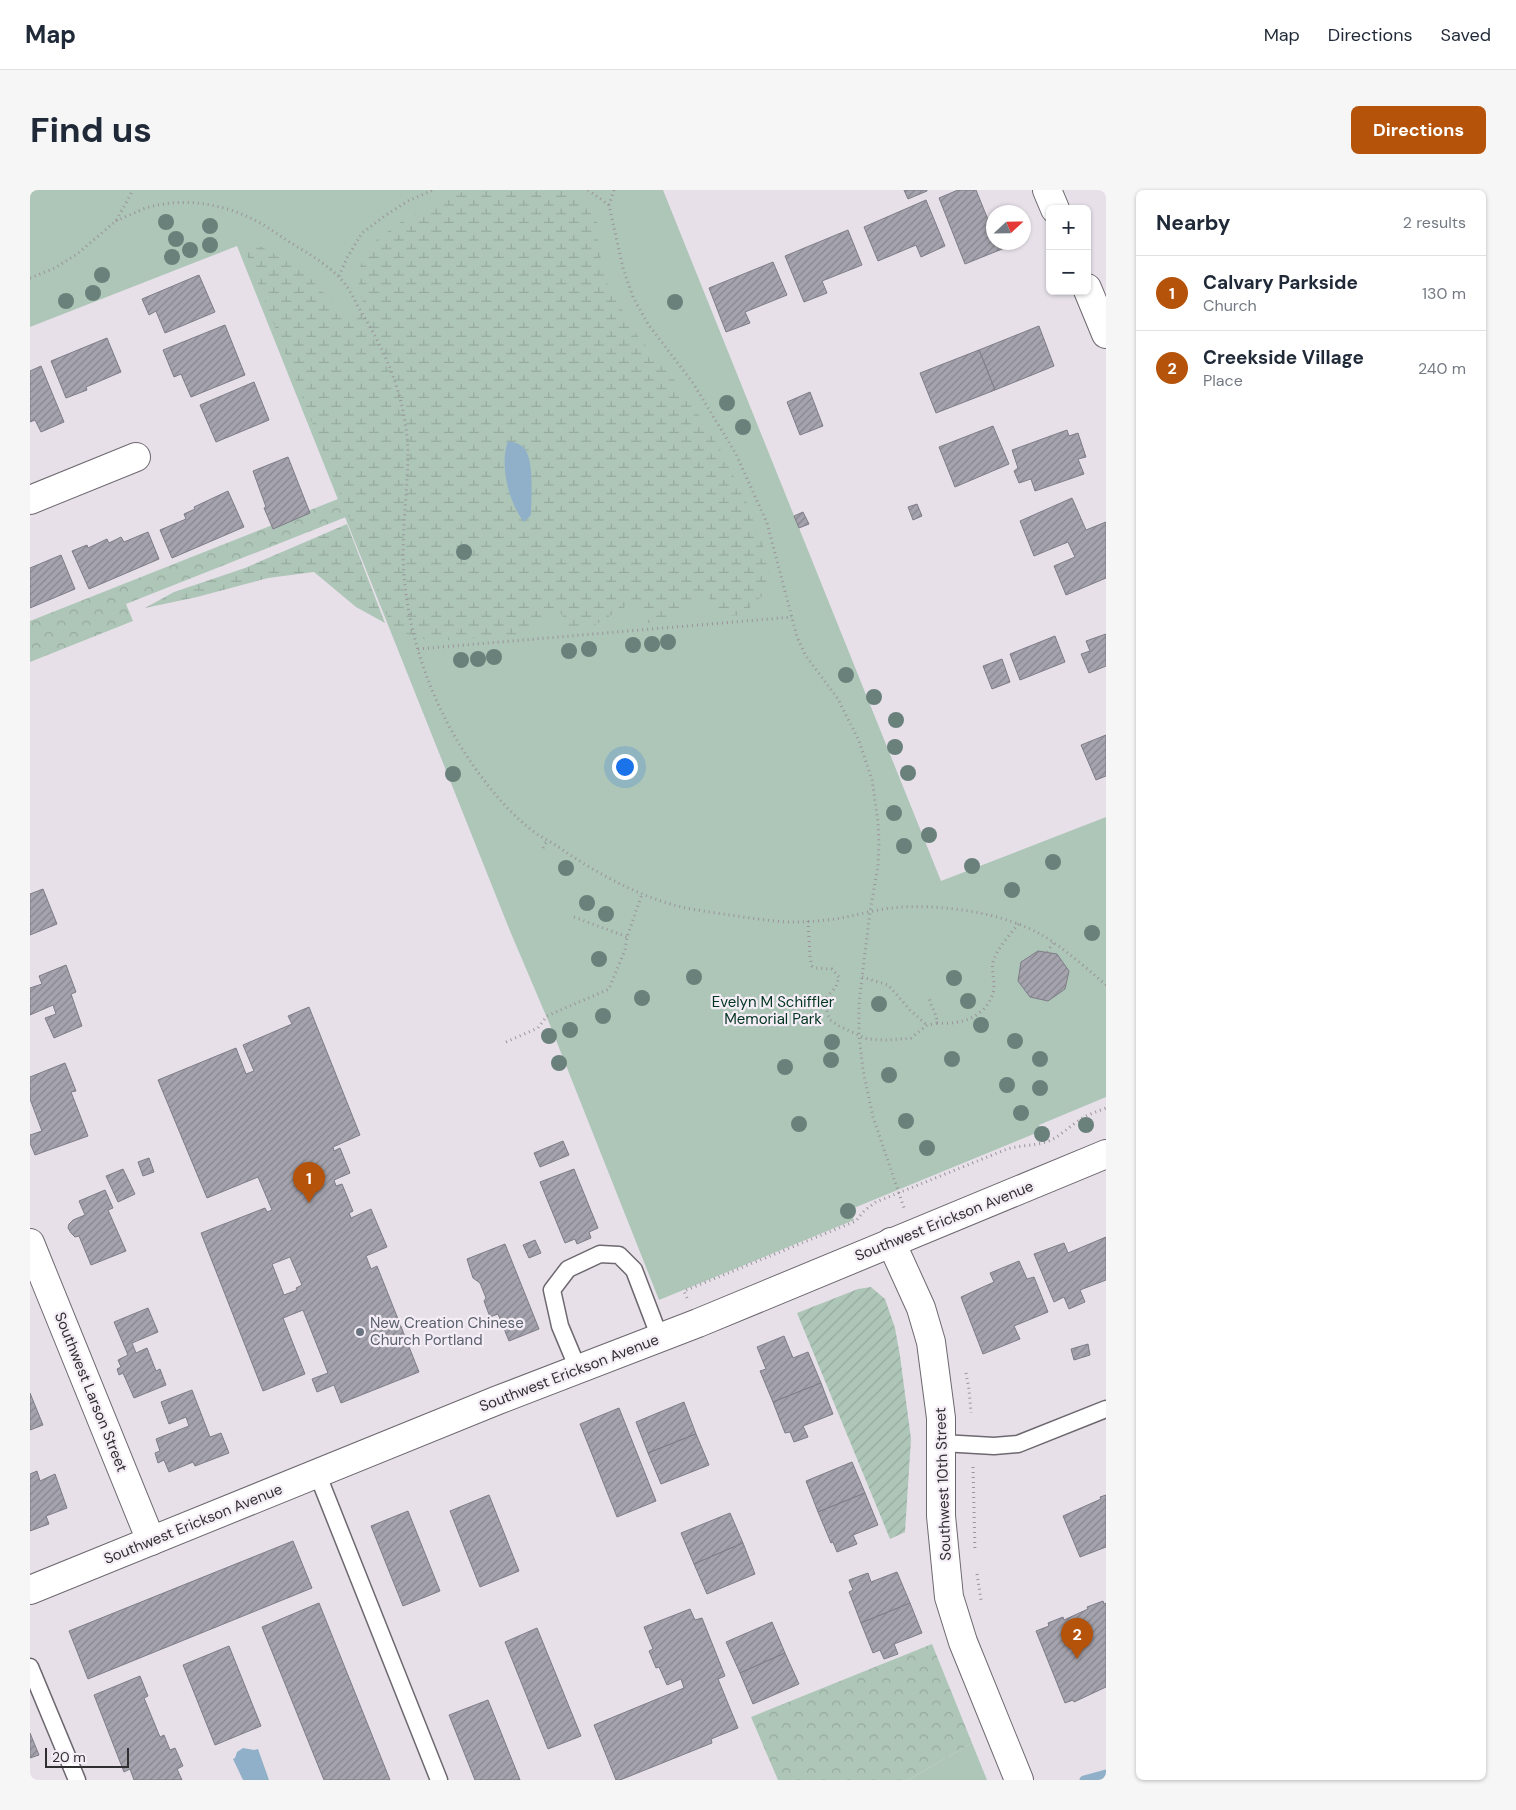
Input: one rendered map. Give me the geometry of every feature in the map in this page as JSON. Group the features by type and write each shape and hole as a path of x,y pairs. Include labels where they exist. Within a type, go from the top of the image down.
{"street":[{"path":"1047,190 1053,205"},
{"path":"1090,295 1106,334"},
{"path":"30,500 136,457"},
{"name":"Southwest Erickson Avenue","path":"30,1590 317,1473 698,1323 1106,1154"},
{"name":"Southwest 10th Street","path":"891,1242 921,1308 932,1342 942,1418 941,1516 950,1597 966,1651 1016,1772"},
{"name":"Southwest Larson Street","path":"30,1243 151,1541"}],"lane":[{"path":"578,1369 560,1326 552,1290 568,1269 600,1254 618,1255 634,1270 660,1338"},
{"path":"942,1443 994,1446 1018,1444 1106,1408"},
{"path":"317,1473 439,1780"},
{"path":"30,1668 77,1780"}],"path":[{"path":"116,221 133,190"},
{"path":"339,276 362,233 408,201 433,190"},
{"path":"588,190 609,205"},
{"path":"614,190 609,205 623,268 633,297 648,324 693,383 736,454 767,523 797,637 806,656 838,699 859,741 872,780 878,822 878,866 862,977 859,1004 859,1035 863,1070 873,1118 890,1172 900,1192"},
{"path":"30,277 62,264 77,254 116,221 144,209 170,203 196,203 228,209 267,226 323,263 339,276 351,292 384,350 403,412 408,454 403,520 404,568 408,602 418,650 437,704 458,743 500,800 530,829 574,858 642,894 686,908 762,920 808,921 837,919 891,908 918,907 1000,917 1019,923 1043,935 1082,964 1106,985"},
{"path":"418,650 792,617"},
{"path":"543,848 547,840"},
{"path":"506,1042 538,1028 547,1016 609,989 625,950 627,937 642,894"},
{"path":"574,917 627,937"},
{"path":"808,921 812,966 832,969 839,977 836,987 826,998 826,1011 830,1020 839,1026 873,1040 904,1040 911,1038 927,1025 958,1023 978,1015 986,1008 994,992 993,964 996,955 1019,923"},
{"path":"1047,952 1053,943"},
{"path":"862,977 888,985 910,1010 927,1025"},
{"path":"929,996 930,1005 934,1011 937,1023"},
{"path":"698,1323 684,1291 844,1227 856,1221 864,1211 876,1202 900,1192 1007,1149 1028,1145 1036,1146 1064,1133 1088,1115 1106,1108"},
{"path":"965,1369 969,1389 973,1444 975,1553"},
{"path":"977,1572 983,1608"}],"green space":[{"name":"Evelyn M Schiffler Memorial Park","path":"30,190 663,190 941,881 1106,817 1106,1097 1039,1125 1041,1131 849,1210 854,1220 659,1300 237,246 30,327"},
{"path":"467,190 561,190 585,205 597,222 598,247 608,285 637,335 685,393 720,449 745,499 764,548 770,576 762,596 742,615 722,617 707,595 665,622 646,623 633,602 590,628 571,630 558,609 516,635 428,642 420,638 411,640 391,626 247,255 254,243 279,256 311,279 354,326 363,303 357,275 368,246 401,222 437,202"},
{"path":"338,499 346,517 126,604 133,621 30,662 30,621"},
{"path":"347,524 385,623 356,607 314,572 268,578 197,597 145,608 174,592 245,568"},
{"path":"871,1287 885,1299 895,1328 911,1439 905,1532 890,1539 797,1313 858,1289"},
{"path":"932,1644 972,1743 908,1780 778,1780 751,1717"},
{"path":"972,1743 987,1780 908,1780"}],"water":[{"path":"508,441 523,447 527,452 531,469 531,515 524,522 514,505 507,483 505,451"},
{"path":"243,1748 258,1749 269,1780 243,1780 233,1759 237,1752"}],"building":[{"path":"904,190 927,190 927,191 908,199"},
{"path":"958,190 976,190 986,215 986,250 1000,250 965,264 939,198"},
{"path":"926,200 945,246 921,257 916,245 878,261 864,227"},
{"path":"848,230 862,265 822,281 827,293 804,302 785,256"},
{"path":"773,262 787,295 745,312 750,323 726,332 709,288"},
{"path":"199,275 215,312 165,333 156,311 149,315 142,299"},
{"path":"225,325 245,375 191,397 181,374 174,377 163,350"},
{"path":"1039,326 1054,366 995,390 979,350"},
{"path":"107,338 121,372 86,387 87,390 66,398 51,361"},
{"path":"979,350 995,390 936,413 920,373"},
{"path":"41,366 64,422 41,432 35,420 30,422 30,371"},
{"path":"254,382 269,420 216,442 200,405"},
{"path":"810,392 823,426 800,435 787,402"},
{"path":"993,426 1009,464 955,487 939,447"},
{"path":"1067,430 1069,436 1078,433 1086,457 1078,459 1084,474 1035,491 1031,479 1019,483 1014,471 1018,468 1012,450"},
{"path":"288,457 310,513 273,529 264,508 266,507 253,471"},
{"path":"228,491 244,527 172,558 160,530 186,519 184,514 195,509 194,507"},
{"path":"1072,498 1086,530 1106,522 1106,578 1066,595 1054,566 1075,557 1068,542 1034,556 1020,521"},
{"path":"917,504 922,516 913,520 908,507"},
{"path":"803,512 809,524 799,528 794,516"},
{"path":"148,532 159,559 89,589 72,551 87,545 88,548 107,539 109,543 121,537 124,542"},
{"path":"61,555 75,589 30,608 30,568"},
{"path":"1106,634 1106,666 1089,673 1081,654 1090,651 1086,641"},
{"path":"1055,636 1065,662 1020,680 1010,654"},
{"path":"1002,659 1010,682 992,689 983,666"},
{"path":"1106,735 1106,776 1096,780 1081,745"},
{"path":"43,889 57,924 30,935 30,894"},
{"path":"1038,951 1057,954 1069,971 1065,989 1048,1001 1030,997 1018,981 1021,962"},
{"path":"66,965 76,992 71,994 82,1026 54,1038 45,1018 56,1014 53,1005 30,1015 30,988 42,984 39,976"},
{"path":"309,1007 360,1135 333,1147 334,1151 340,1148 350,1173 334,1180 336,1186 342,1184 353,1211 349,1213 351,1218 371,1209 387,1247 366,1256 371,1269 377,1266 419,1372 341,1403 334,1385 317,1392 312,1379 328,1373 303,1310 283,1318 305,1374 263,1391 201,1233 265,1208 267,1212 272,1210 258,1177 207,1198 158,1080 236,1048 246,1074 254,1071 243,1045 292,1024 288,1016","holes":["290,1257 302,1285 296,1288 297,1290 284,1295 272,1264"]},
{"path":"65,1063 76,1091 71,1092 88,1136 35,1155 30,1143 30,1135 42,1131 30,1099 30,1077"},
{"path":"563,1141 569,1155 540,1167 534,1153"},
{"path":"149,1158 154,1172 143,1176 138,1162"},
{"path":"123,1169 135,1194 118,1202 106,1176"},
{"path":"574,1169 598,1228 589,1232 591,1238 577,1244 575,1239 565,1243 540,1182"},
{"path":"105,1190 113,1208 108,1210 126,1251 91,1265 79,1236 75,1237 68,1228 73,1220 85,1215 79,1201"},
{"path":"1106,1237 1106,1280 1080,1290 1085,1302 1069,1309 1064,1297 1054,1302 1034,1254 1064,1243 1068,1253"},
{"path":"535,1240 541,1253 529,1258 523,1245"},
{"path":"505,1244 539,1329 509,1341 498,1314 490,1317 484,1301 486,1298 480,1283 473,1278 467,1259"},
{"path":"1019,1261 1027,1279 1034,1277 1048,1312 1014,1326 1020,1339 983,1354 961,1297 994,1282 990,1273"},
{"path":"148,1308 158,1332 132,1343 136,1353 147,1348 156,1371 160,1369 166,1385 134,1398 123,1373 119,1375 117,1369 121,1367 118,1360 128,1355 114,1322"},
{"path":"784,1336 793,1358 808,1352 821,1383 773,1402 760,1371 766,1369 757,1347"},
{"path":"1088,1344 1090,1355 1074,1360 1071,1349"},
{"path":"821,1383 833,1414 803,1426 808,1437 794,1442 790,1432 785,1433 773,1402"},
{"path":"192,1390 210,1437 221,1433 229,1453 195,1466 193,1462 169,1472 164,1460 158,1463 155,1453 160,1451 156,1439 189,1426 186,1417 169,1424 161,1402"},
{"path":"30,1393 43,1425 30,1430"},
{"path":"684,1402 696,1434 648,1453 636,1422"},
{"path":"619,1408 656,1501 617,1517 580,1424"},
{"path":"696,1434 709,1465 661,1484 648,1453"},
{"path":"852,1462 865,1493 818,1512 806,1481"},
{"path":"37,1471 40,1481 55,1474 67,1508 46,1516 49,1524 30,1531 30,1474"},
{"path":"865,1493 878,1525 853,1535 857,1544 837,1552 833,1542 831,1543 818,1512"},
{"path":"489,1495 519,1571 480,1587 450,1511"},
{"path":"1106,1495 1106,1547 1080,1557 1063,1516"},
{"path":"408,1511 440,1591 403,1606 371,1526"},
{"path":"730,1513 743,1543 694,1564 681,1533"},
{"path":"293,1541 312,1588 88,1679 69,1631"},
{"path":"743,1543 755,1574 707,1594 694,1564"},
{"path":"897,1572 910,1603 861,1623 849,1592 853,1590 849,1580 868,1573 871,1582"},
{"path":"1103,1601 1104,1604 1106,1603 1106,1687 1074,1702 1073,1700 1065,1703 1036,1631 1049,1626 1048,1623 1063,1617 1064,1620 1088,1609 1087,1607"},
{"path":"319,1603 390,1780 324,1780 262,1627"},
{"path":"910,1603 922,1633 894,1644 898,1654 884,1659 880,1650 873,1653 861,1623"},
{"path":"690,1609 695,1620 702,1618 725,1676 718,1679 738,1728 711,1739 712,1743 616,1780 594,1725 684,1688 681,1679 667,1685 659,1667 656,1668 649,1651 653,1649 644,1627"},
{"path":"772,1622 785,1653 740,1673 726,1642"},
{"path":"537,1628 581,1736 548,1749 505,1642"},
{"path":"229,1646 261,1726 215,1745 183,1665"},
{"path":"785,1653 799,1684 753,1704 740,1673"},
{"path":"140,1676 148,1696 144,1698 160,1737 164,1735 170,1750 175,1748 183,1766 177,1769 182,1780 134,1780 130,1769 124,1772 94,1695"},
{"path":"488,1700 520,1780 475,1780 449,1715"},
{"path":"30,1733 39,1755 30,1758"}],"waterway":[{"path":"1084,1780 1106,1774"}],"place":[{"name":"Calvary Parkside","path":"309,1203"},
{"name":"New Creation Chinese Church Portland","path":"360,1332"},
{"name":"Creekside Village","path":"1077,1659"}]}
